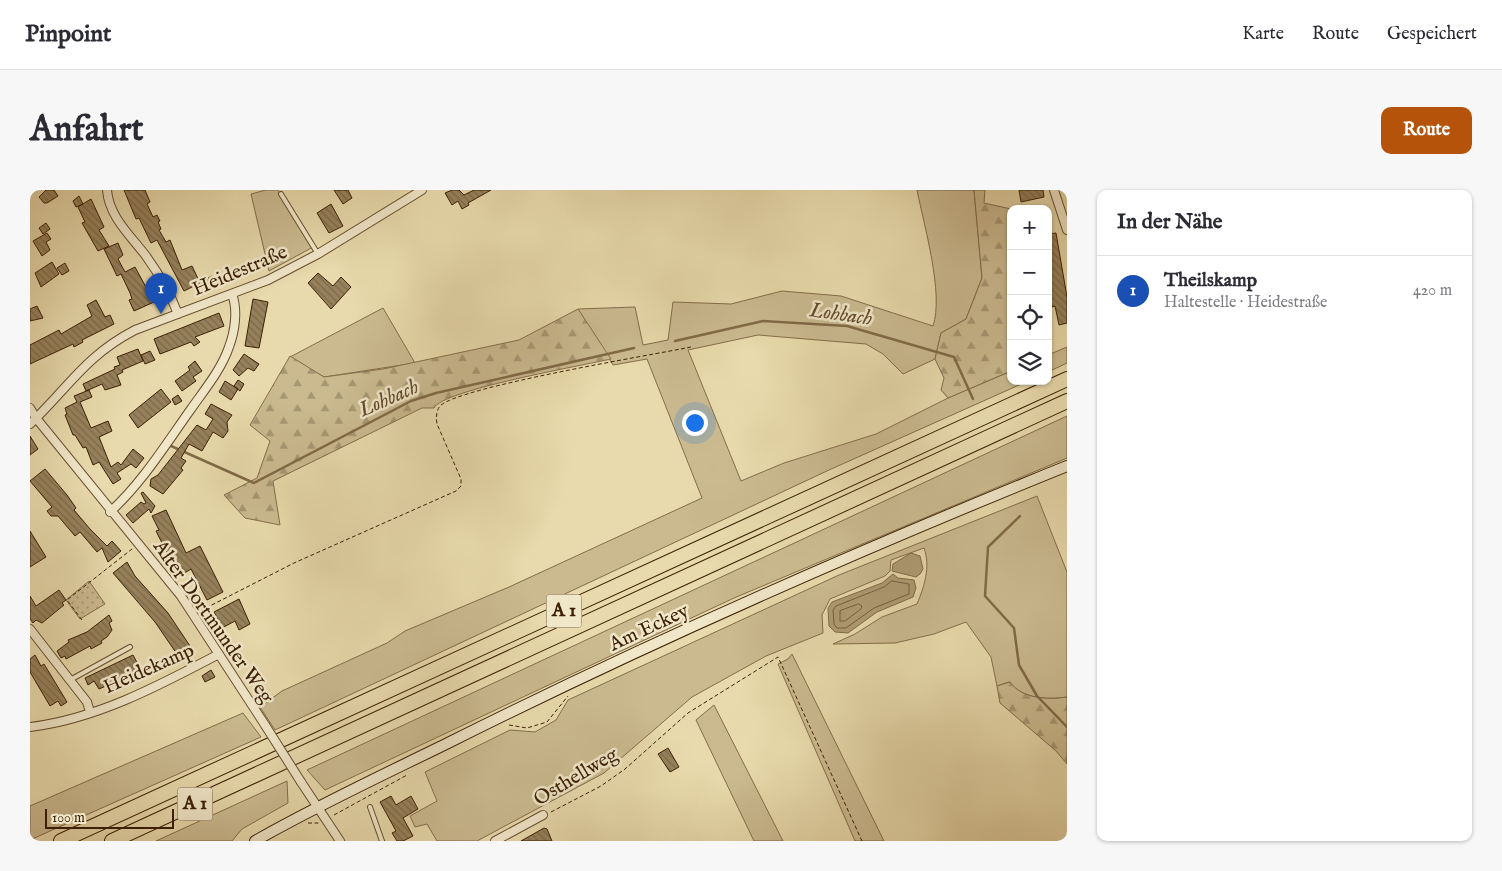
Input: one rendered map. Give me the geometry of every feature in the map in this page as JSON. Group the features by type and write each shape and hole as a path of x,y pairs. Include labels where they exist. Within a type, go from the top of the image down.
{"highway":[{"name":"A 1","path":"61,841 1067,379"},
{"name":"A 1","path":"112,841 1067,401"}],"street":[{"path":"107,190 108,199 118,221 162,280 178,314"},
{"name":"Heidestraße","path":"33,421 85,364 101,350 135,330 268,280 318,254 422,190"},
{"path":"1054,190 1067,230"},
{"path":"110,512 122,501 168,442 220,366 230,346 235,303 232,294"},
{"name":"Alter Dortmunder Weg","path":"30,408 33,421 139,544 193,614 340,841"},
{"name":"Am Eckey","path":"255,841 317,807 518,708 710,619 891,538 1067,466"},
{"name":"Heidekamp","path":"30,629 87,702 90,712"},
{"name":"Heidekamp","path":"30,727 47,725 90,712 158,686 220,654"},
{"name":"Osthellweg","path":"495,841 544,815"}],"lane":[{"path":"282,194 318,254"},
{"path":"70,680 130,647"},
{"path":"370,807 382,841"}],"path":[{"path":"193,614 294,563 456,491 460,486 461,479 437,424 436,416 439,407 446,402 494,386 691,347"},
{"path":"82,620 67,600 133,548"},
{"name":"Osthellweg","path":"544,815 600,786 640,756 667,730 709,699 778,657 862,841"},
{"path":"506,725 527,728 542,724 552,718 561,703 570,694"},
{"path":"306,824 318,823 409,773"}],"green space":[{"path":"266,190 278,190 315,246 269,271 251,194"},
{"path":"917,190 974,190 982,278 966,319 941,333 935,359 903,374 883,354 866,344 758,335 688,350 741,481 784,463 876,434 948,398 1007,373 1007,385 1019,385 829,470 275,730 260,707 282,691 387,643 405,631 509,587 702,498 647,359 613,365 578,309 635,307 643,345 668,340 673,302 731,304 782,291 841,296 933,326 936,312 935,278"},
{"path":"974,190 985,190 984,203 1007,208 1007,373 948,398 941,390 944,378 935,359 941,333 966,319 982,278"},
{"path":"383,308 415,363 324,377 290,357"},
{"path":"578,309 611,359 487,386 443,401 434,408 422,408 273,481 280,525 245,518 224,495 257,478 270,441 250,425 290,356 324,377 383,369 519,340"},
{"path":"1067,347 1067,363 1052,370 1052,353"},
{"path":"1067,416 1067,458 734,598 325,790 307,770"},
{"path":"1037,496 1067,572 1067,697 1044,698 1028,695 1014,688 1009,682 997,686 991,657 966,622 934,634 895,643 833,644 855,634 882,617 917,604 927,570 924,548 891,560 890,571 885,576 830,599 822,615 823,633 766,656 692,697 604,773 477,841 437,841 427,824 415,827 410,816 437,801 425,772 510,730 535,732 556,720 568,700 839,575"},
{"path":"89,581 105,604 80,619 66,600"},
{"path":"792,654 884,841 855,841 778,664 788,659"},
{"path":"1010,682 1015,688 1028,695 1044,698 1067,697 1067,764 1056,751 1000,703 997,686"},
{"path":"714,705 783,841 754,841 696,720"},
{"path":"243,713 261,737 30,840 30,806"},
{"path":"287,781 288,803 242,829 232,841 156,841"}],"water":[{"path":"911,553 920,556 923,569 920,574 916,577 892,571 893,564"},
{"path":"893,574 898,578 914,580 916,588 913,597 877,612 848,633 835,632 829,626 828,608 832,602 882,583"}],"building":[{"path":"46,190 54,190 58,196 44,203 39,197"},
{"path":"124,190 145,190 150,202 147,204 153,217 157,215 160,221 158,222 161,229 159,230 166,242 170,240 182,270 192,266 200,283 184,291 157,240 151,243 139,218 136,219"},
{"path":"334,190 348,190 352,198 343,204"},
{"path":"459,190 464,195 474,190 491,190 468,203 469,205 462,209 458,201 452,205 445,193"},
{"path":"1019,190 1043,190 1044,197 1021,202"},
{"path":"79,196 83,204 76,207 73,201"},
{"path":"91,199 104,227 99,230 109,246 98,251 82,223 85,222 78,207"},
{"path":"331,204 343,226 329,233 317,213"},
{"path":"46,223 50,229 43,234 39,228"},
{"path":"47,233 51,239 46,242 50,250 42,256 33,241"},
{"path":"1056,233 1067,297 1067,323 1059,325 1055,306 1052,307 1052,234"},
{"path":"118,243 123,255 118,259 125,272 135,267 154,302 134,311 129,300 132,299 130,293 121,274 117,276 104,249"},
{"path":"52,262 59,274 41,287 35,273"},
{"path":"65,263 69,271 62,275 57,268"},
{"path":"318,273 333,286 341,277 351,287 331,309 308,283"},
{"path":"212,276 215,284 209,286 206,279"},
{"path":"253,299 268,302 259,348 245,346"},
{"path":"96,300 105,317 110,315 114,324 82,340 83,342 74,347 73,344 30,364 30,345 59,330 61,334 92,316 87,305"},
{"path":"37,306 43,318 30,321 30,309"},
{"path":"219,313 224,326 195,337 200,342 194,346 191,342 160,354 154,339"},
{"path":"138,349 143,361 122,370 123,372 117,375 121,385 105,390 102,384 86,391 83,384 115,369 114,367 120,365 117,357"},
{"path":"150,351 155,360 145,364 141,355"},
{"path":"244,354 259,364 254,371 248,368 239,376 233,370"},
{"path":"195,361 202,371 193,377 196,381 182,391 175,381 190,370 188,367"},
{"path":"238,380 244,384 240,391 234,386"},
{"path":"225,381 238,389 231,400 219,392"},
{"path":"161,389 171,402 138,428 129,415"},
{"path":"89,390 92,397 80,402 91,428 108,421 112,431 99,437 111,467 118,462 121,465 133,449 144,458 136,468 131,464 117,473 121,479 113,484 99,462 93,465 86,447 83,448 75,435 73,435 65,415 67,414 65,408 77,402 74,396"},
{"path":"178,395 182,401 175,405 172,399"},
{"path":"211,404 232,415 227,422 228,431 223,438 213,432 202,451 189,444 181,458 186,461 181,468 183,470 163,494 150,486 151,479 158,475 197,425 206,430 213,419 205,414"},
{"path":"30,436 38,449 30,455"},
{"path":"45,469 67,495 76,508 74,510 90,529 107,546 112,541 121,551 108,562 102,548 97,552 80,532 75,536 58,516 51,516 47,511 52,507 30,481"},
{"path":"143,492 155,506 151,513 149,509 133,523 126,515 141,502 146,503 141,493"},
{"path":"166,510 186,553 200,546 223,592 207,600 191,569 183,574 173,555 169,557 156,531 159,530 152,516"},
{"path":"30,531 46,557 30,567"},
{"path":"127,562 135,576 168,613 194,652 181,660 155,622 113,573"},
{"path":"59,590 66,600 62,603 64,605 42,623 36,620 33,623 30,619 30,596 36,606"},
{"path":"239,599 250,624 239,630 235,621 222,628 214,612"},
{"path":"109,615 112,621 109,623 112,630 101,641 102,643 91,649 90,646 66,659 65,656 61,658 57,651 69,642 68,640 87,632"},
{"path":"35,655 41,666 44,664 67,702 61,706 58,701 50,706 30,672 30,659"},
{"path":"133,655 141,670 107,688 106,686 99,689 94,681 88,685 85,678"},
{"path":"211,670 215,677 205,682 202,676"},
{"path":"668,748 679,767 670,772 658,754"},
{"path":"391,796 396,805 411,796 418,809 403,818 413,836 403,841 397,841 392,833 396,831 380,802"},
{"path":"544,828 547,829 552,841 521,841"}],"waterway":[{"name":"Lohbach","path":"675,341 763,321 847,326 954,357 973,399"},
{"name":"Lohbach","path":"171,446 254,483 411,401 436,393 634,348"},
{"name":"Lohbach","path":"1020,516 988,547 985,596 1014,628 1019,665 1037,696 1067,727"}],"place":[{"name":"Theilskamp","path":"161,314"}]}
